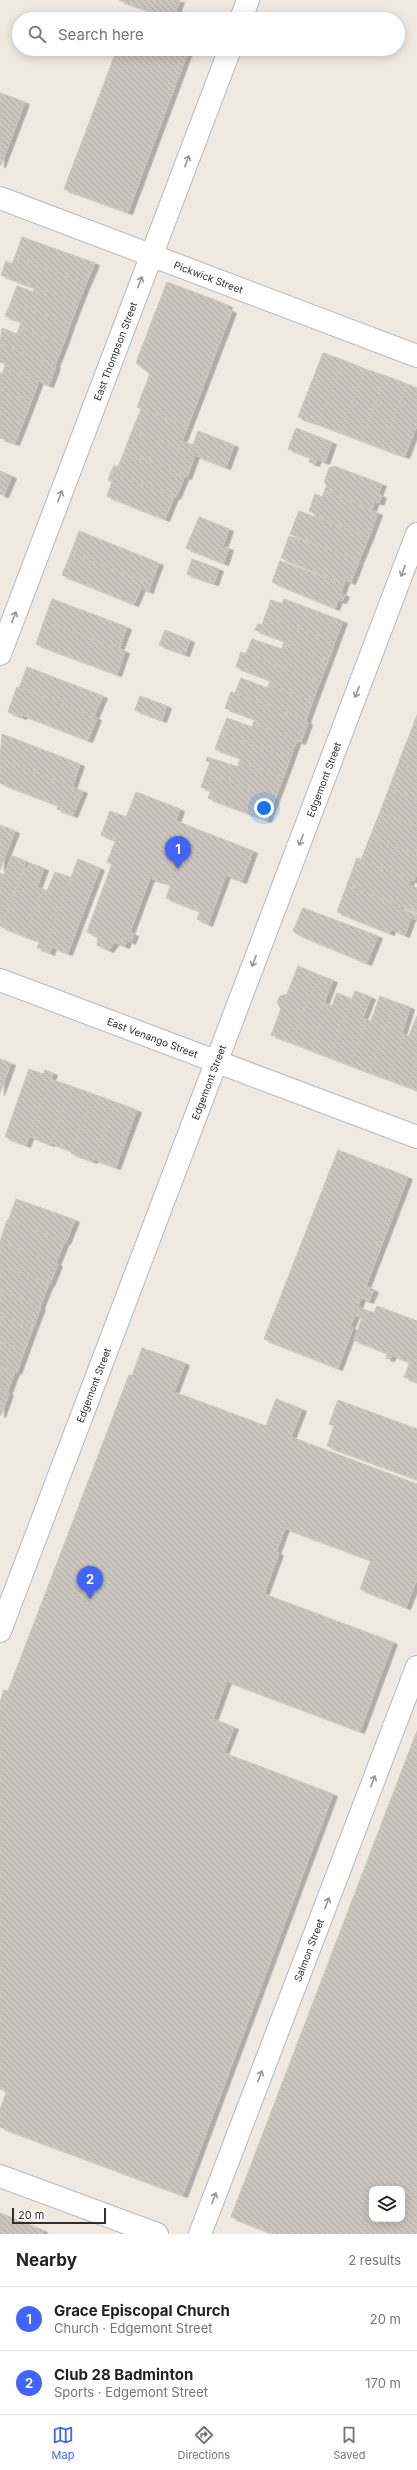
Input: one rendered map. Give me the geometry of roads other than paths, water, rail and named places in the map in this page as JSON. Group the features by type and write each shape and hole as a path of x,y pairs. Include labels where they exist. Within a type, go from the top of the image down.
{"street":[{"path":"244,12 248,0"},
{"name":"East Thompson Street","path":"0,654 150,255 227,56"},
{"name":"Pickwick Street","path":"0,198 417,356"},
{"name":"Edgemont Street","path":"0,1631 417,534"},
{"name":"East Venango Street","path":"0,980 417,1137"},
{"name":"Salmon Street","path":"200,2234 417,1667"},
{"path":"0,2176 158,2234"}],"place":[{"name":"Grace Episcopal Church","path":"178,869"},
{"name":"Club 28 Badminton","path":"90,1599"}]}
